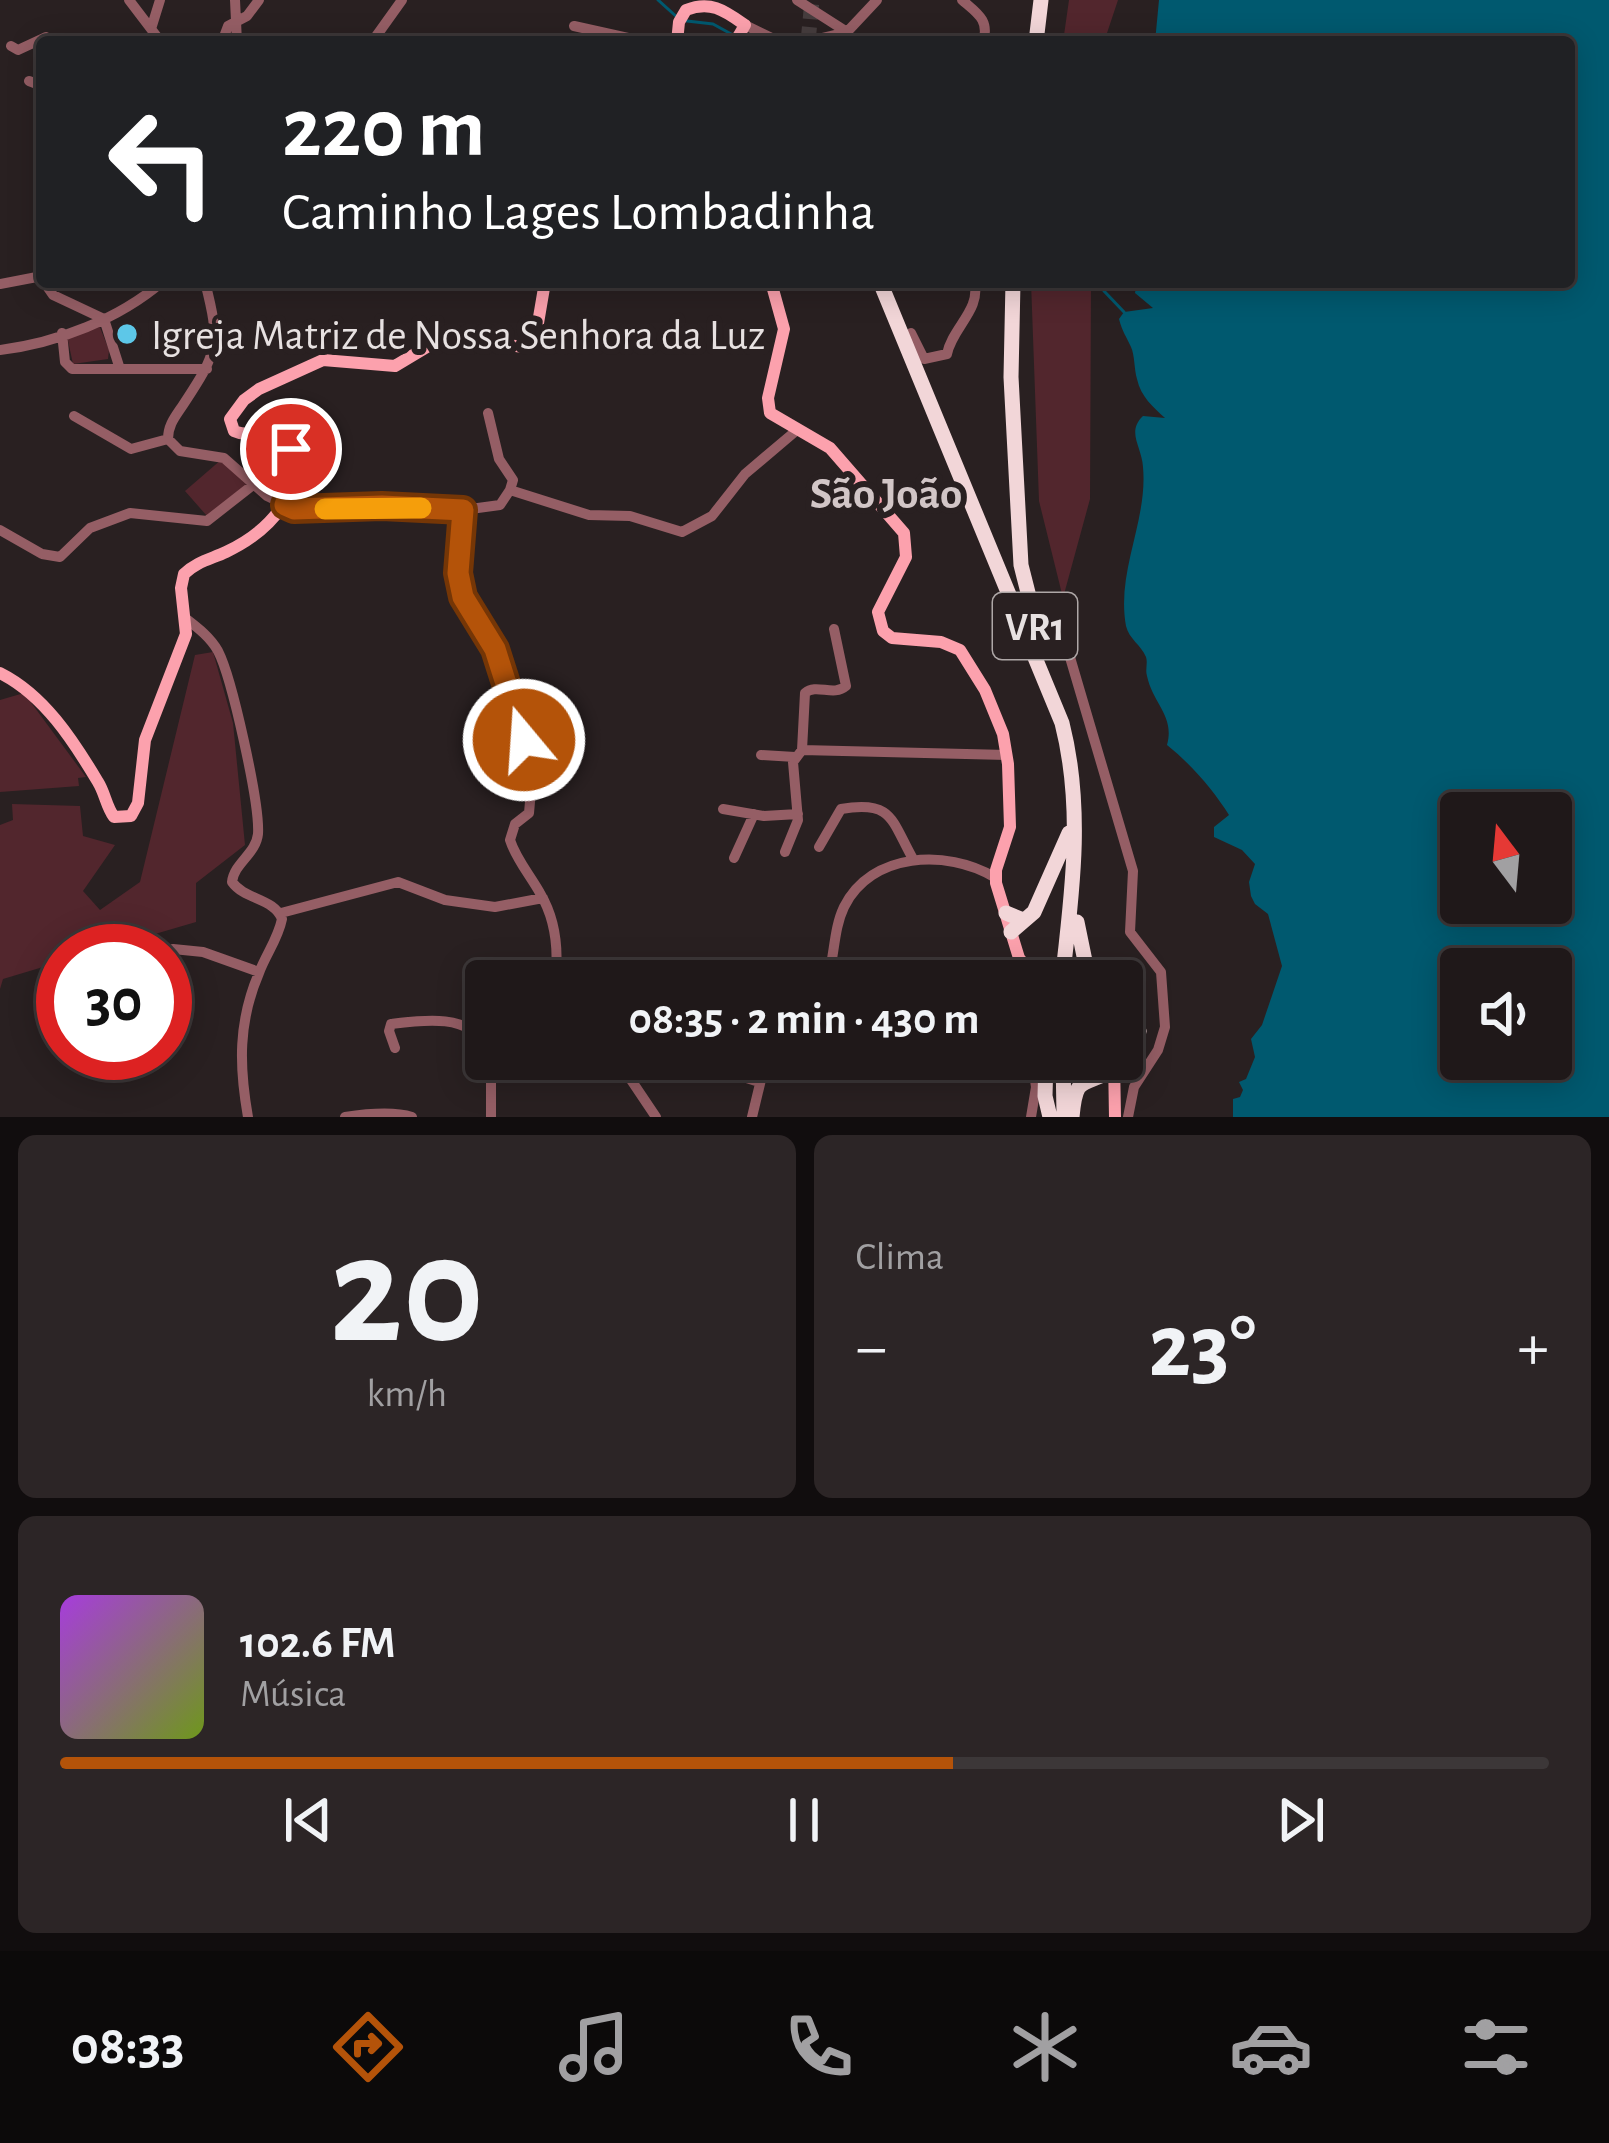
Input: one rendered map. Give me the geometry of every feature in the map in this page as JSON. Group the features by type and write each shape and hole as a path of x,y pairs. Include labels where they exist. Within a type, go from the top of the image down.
{"highway":[{"path":"1037,36 1041,0"},
{"name":"VR1","path":"883,288 1047,680 1068,747 1076,807 1068,960"},
{"name":"VR1","path":"1013,288 1011,377 1026,595 1071,721 1082,771 1087,835 1071,960"},
{"path":"1006,914 1017,926 1034,912 1064,849 1076,807"},
{"path":"1077,922 1087,960"},
{"path":"1045,1080 1052,1117"},
{"path":"1052,1117 1056,1080"},
{"path":"1062,1080 1068,1117"},
{"path":"1068,1117 1083,1080"},
{"path":"1112,1080 1114,1088"}],"main road":[{"path":"678,36 682,15 693,7 715,6 745,26 739,36"},
{"path":"0,674 37,696 99,782 114,818 125,819 137,807 145,740 184,642 184,574 251,537 285,505 293,468 286,438 275,432 240,434 230,426 244,400 323,360 395,366 434,342 454,338 523,347 536,329 544,288"},
{"path":"773,288 784,329 767,405 778,421 839,456 904,533 906,556 880,607 880,628 892,638 941,642 960,650 985,689 1007,755 1010,827 994,877 1006,914"},
{"path":"1017,926 1020,960"},
{"path":"1114,1088 1115,1117"}],"street":[{"path":"129,0 157,36"},
{"path":"152,29 160,0"},
{"path":"235,0 237,36"},
{"path":"224,36 228,26 247,16 260,0"},
{"path":"376,36 402,0"},
{"path":"797,0 847,32"},
{"path":"830,36 847,32 877,0"},
{"path":"969,2 985,23 984,36"},
{"path":"574,26 619,36"},
{"path":"745,26 767,36"},
{"path":"11,46 18,50 36,42"},
{"path":"28,81 36,84"},
{"path":"0,284 36,280"},
{"path":"49,288 53,295 104,319 118,366"},
{"path":"0,350 104,319 134,306 155,288"},
{"path":"168,439 171,423 207,368 217,334 206,288"},
{"path":"911,333 924,358 947,353 975,302 974,288"},
{"path":"62,333 68,366 207,368"},
{"path":"168,439 180,451 224,458 253,485 285,505 307,510 382,506 463,510 500,505 513,480 499,459 488,413"},
{"path":"74,416 131,449 168,439"},
{"path":"510,490 589,515 630,516 682,532 712,516 745,474 797,430"},
{"path":"0,530 42,554 60,557 90,528 118,515 207,521 253,485"},
{"path":"463,510 458,573 463,597 495,649 534,775 529,812 515,824 510,840 543,898 556,935 555,960"},
{"path":"185,618 209,638 223,662 256,808 256,845 233,872 232,882 239,892 281,913 398,883 446,900 495,907 543,898"},
{"path":"1059,620 1133,871 1130,932 1164,982 1162,1039 1134,1087 1128,1117"},
{"path":"785,852 798,814 805,693 813,688 836,692 846,686 834,629"},
{"path":"184,642 209,638"},
{"path":"761,755 1007,755"},
{"path":"819,847 842,809 877,806 887,813 914,859"},
{"path":"723,809 798,814"},
{"path":"734,858 754,814"},
{"path":"831,960 842,911 878,872 914,859 952,863 994,877"},
{"path":"248,1117 239,1052 259,972 278,935 281,913"},
{"path":"192,951 259,972"},
{"path":"394,1048 391,1024 440,1021 465,1027"},
{"path":"490,1080 491,1117"},
{"path":"631,1080 656,1117"},
{"path":"752,1117 759,1082 754,1080"},
{"path":"1031,1117 1035,1080"},
{"path":"345,1117 382,1117 395,1112 412,1117"}],"shaded area":[{"path":"1069,0 1118,0 1106,36 1064,36"},
{"path":"1031,288 1091,288 1090,499 1063,598 1039,501"},
{"path":"99,325 108,359 73,364 67,336"},
{"path":"222,459 247,484 207,516 185,491"},
{"path":"213,652 233,723 245,845 196,883 196,922 36,924 36,969 3,979 0,989 0,825 13,820 12,804 80,806 83,836 115,845 83,891 100,910 140,882 195,655"},
{"path":"24,693 86,777 78,778 79,786 0,792 0,700"}],"water":[{"path":"1159,0 1609,0 1609,1117 1233,1117 1233,1099 1243,1090 1239,1082 1246,1079 1255,1057 1251,1039 1262,1025 1282,966 1268,914 1251,896 1249,882 1255,864 1242,850 1214,837 1214,827 1229,815 1167,745 1168,726 1146,674 1146,657 1128,631 1125,586 1143,487 1136,428 1143,416 1165,418 1141,391 1119,319 1124,312 1153,308 1135,293 1136,288 1575,288 1575,36 1156,36"}],"waterway":[{"path":"658,0 678,18"},
{"path":"687,21 713,24 733,35"},
{"path":"1103,288 1124,312"}],"tunnel":[{"path":"809,36 812,0"}],"slow traffic":[{"path":"325,509 421,508"}],"place":[{"name":"Igreja Matriz de Nossa Senhora da Luz","path":"127,334"}],"district":[{"name":"São João","path":"886,492"}],"route":[{"path":"291,449 293,481 285,505 294,509 463,510 458,573 463,597 495,649 524,740"}]}
